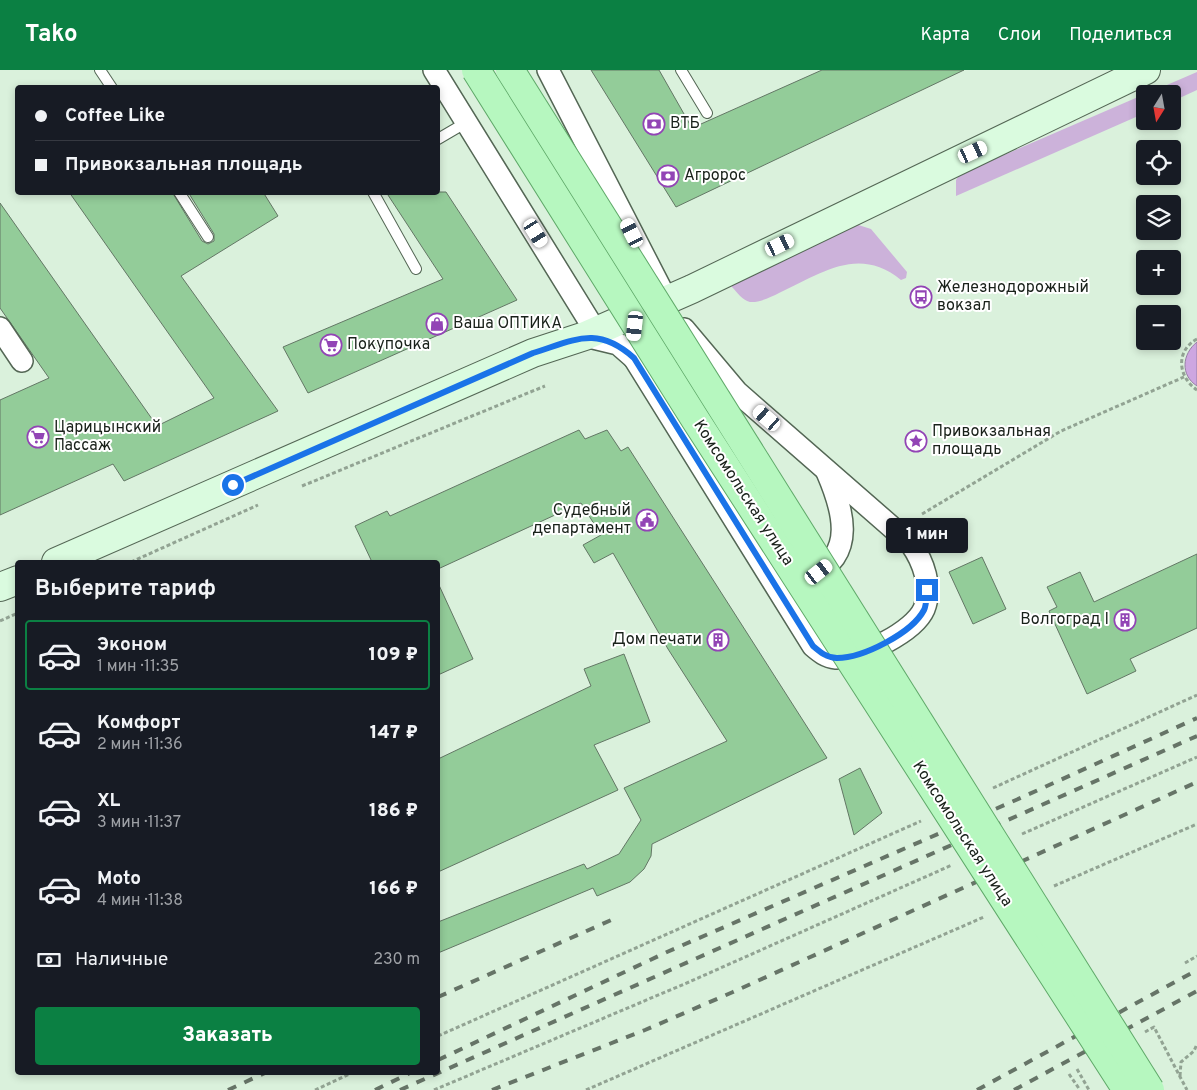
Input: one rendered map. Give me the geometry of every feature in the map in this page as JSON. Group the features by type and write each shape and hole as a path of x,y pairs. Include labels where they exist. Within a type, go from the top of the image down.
{"main road":[{"name":"Комсомольская улица","path":"476,70 701,427 1126,1090"},
{"name":"Комсомольская улица","path":"510,70 1150,1090"},
{"path":"61,560 533,353 590,334 1146,70"},
{"path":"0,587 15,581"}],"street":[{"path":"434,70 467,122 590,334 618,344 634,358 813,646 825,656 837,658 863,653 910,626 924,609 927,590 924,568 919,555 910,544 737,392 678,321 656,304 548,70"},
{"path":"634,358 635,326 656,304"},
{"path":"0,328 22,361"},
{"path":"765,570 776,579 785,581 809,576 832,562 840,544 844,528 836,494 825,469"}],"lane":[{"path":"100,70 110,85"},
{"path":"681,70 707,113"},
{"path":"440,138 467,122"},
{"path":"181,195 208,237"},
{"path":"375,195 416,269"}],"path":[{"path":"514,314 519,329"},
{"path":"1197,339 1188,345 1184,353 1181,369 1184,377 1197,390"},
{"path":"922,514 1061,431 1184,377"},
{"path":"300,487 545,386"},
{"path":"135,560 264,502"},
{"path":"0,621 15,614"},
{"path":"990,790 1197,695"},
{"path":"1016,837 1197,757"},
{"path":"440,1035 927,818"},
{"path":"1051,888 1197,824"},
{"path":"434,1090 689,982 961,861"},
{"path":"586,1090 987,916"},
{"path":"1185,963 1197,956"},
{"path":"1145,1032 1154,1027 1187,1090"},
{"path":"1180,1076 1181,1062 1194,1051 1197,1044"},
{"path":"1077,1069 1089,1090"},
{"path":"1069,1074 1080,1090"},
{"path":"315,1090 348,1075"}],"shaded area":[{"path":"1197,72 1197,90 1181,97 1181,85 1167,85"},
{"path":"1136,98 1136,117 956,196 956,180 960,174"},
{"path":"852,223 871,229 907,272 906,278 901,280 885,270 870,265 855,264 825,271 757,302 745,300 732,287 731,284"},
{"path":"1197,342 1197,386 1188,376 1185,364 1188,352"}],"building":[{"path":"591,70 659,70 692,128 822,70 964,70 676,207"},
{"path":"440,192 446,192 517,300 308,393 283,347 443,279 388,195 440,195"},
{"path":"71,195 174,195 202,241 208,244 214,241 214,234 190,195 265,195 278,216 181,276 278,411 124,481 113,464 0,515 0,400 49,378 0,308 0,203 157,426 214,398"},
{"name":"Дом печати","path":"579,430 585,439 607,430 621,451 628,447 827,758 652,844 651,856 644,869 630,882 597,896 593,888 440,952 440,921 584,864 587,869 619,854 641,820 624,788 727,741 668,649 613,553 594,563 583,545 601,535 581,503 440,568 440,560 371,560 355,526 387,511 390,516"},
{"name":"Волгоград I","path":"1197,554 1197,628 1130,659 1136,671 1087,694 1049,611 1057,607 1047,587 1080,572 1094,602"},
{"path":"982,557 1006,609 973,624 949,572"},
{"path":"440,587 473,659 440,674"},
{"path":"624,654 650,722 594,745 618,790 440,871 440,758 591,686 584,669"},
{"path":"860,768 882,813 854,835 839,779"}],"railway":[{"path":"440,1059 667,952 1016,800 1197,718"},
{"path":"440,1072 1197,736"},
{"path":"492,1090 645,1030 733,992 1197,782"},
{"path":"440,996 618,917"},
{"path":"977,1090 1197,970"},
{"path":"1014,1090 1197,991"},
{"path":"228,1090 260,1075"},
{"path":"375,1090 406,1075"},
{"path":"400,1090 434,1075"}],"place":[{"name":"ВТБ","path":"654,124"},
{"name":"Агророс","path":"668,176"},
{"name":"Железнодорожный вокзал","path":"921,297"},
{"name":"Ваша ОПТИКА","path":"437,324"},
{"name":"Покупочка","path":"331,345"},
{"name":"Царицынский Пассаж","path":"38,437"},
{"name":"Привокзальная площадь","path":"916,441"},
{"name":"Судебный департамент","path":"647,520"},
{"name":"Волгоград I","path":"1125,620"},
{"name":"Дом печати","path":"718,640"}],"route":[{"path":"233,485 533,353 584,336 618,344 634,358 813,646 825,656 837,658 863,653 884,643 910,626 924,609 927,590"}]}
